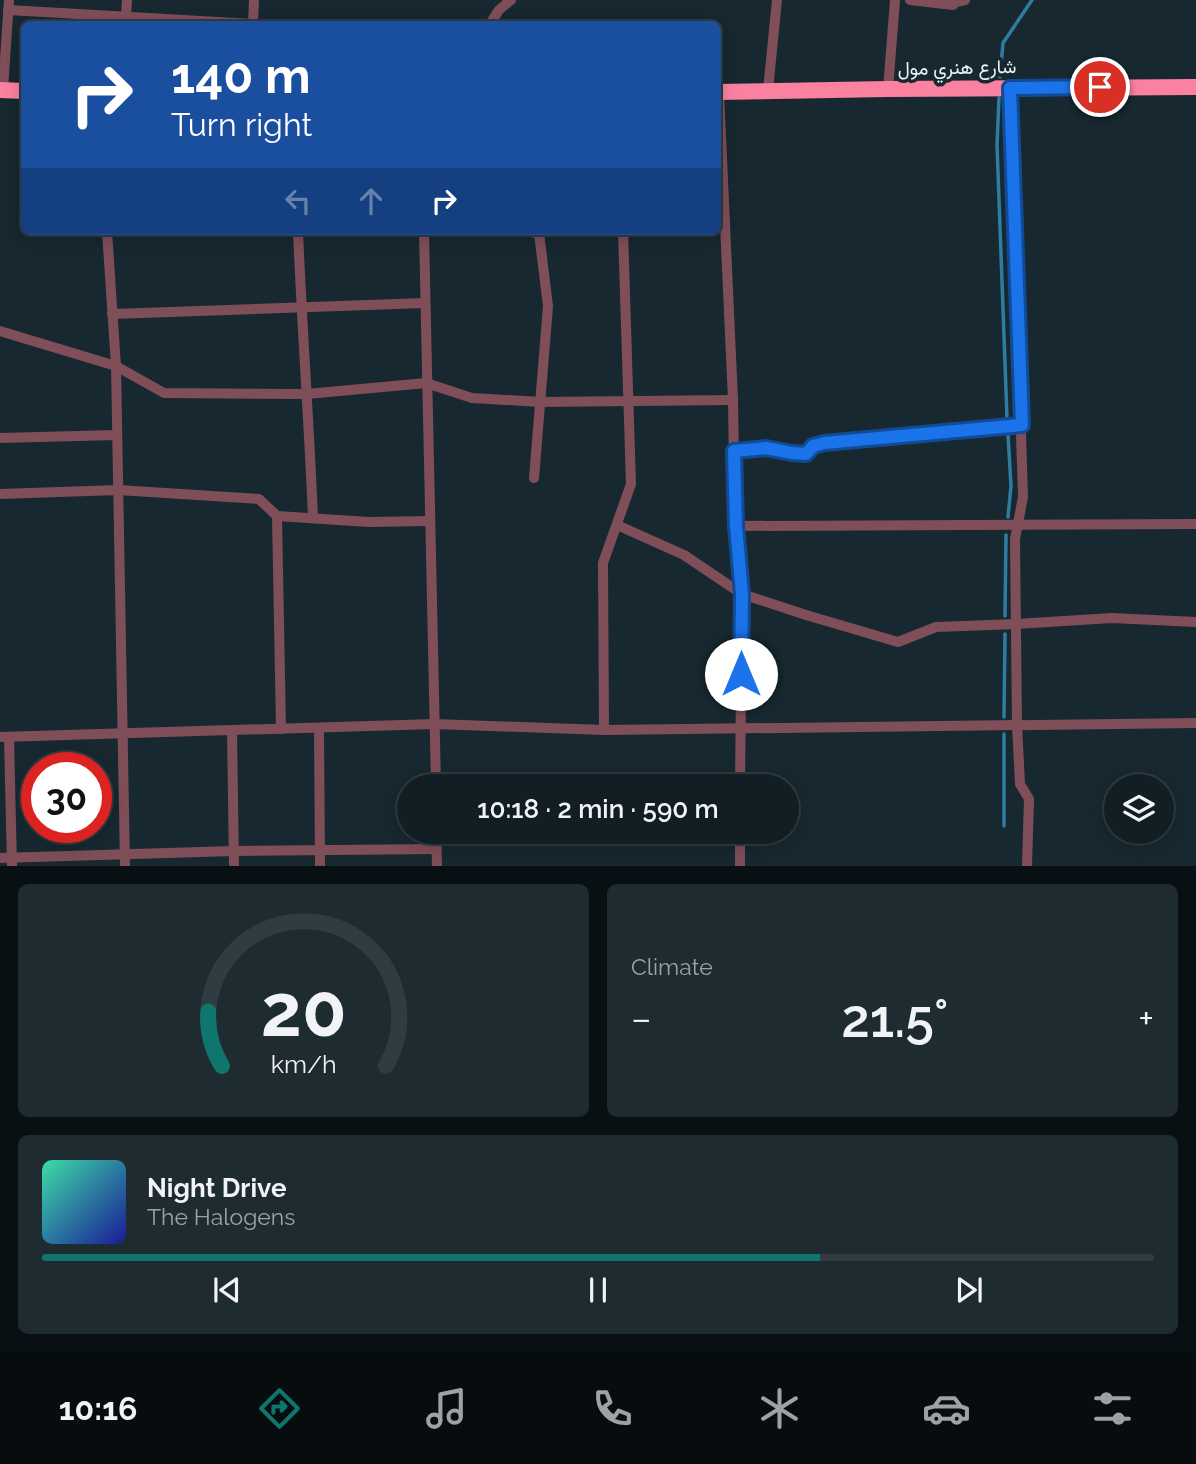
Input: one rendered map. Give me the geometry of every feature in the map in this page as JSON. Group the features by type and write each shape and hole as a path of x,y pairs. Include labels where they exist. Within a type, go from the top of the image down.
{"highway":[{"name":"شارع هنري مول","path":"721,92 1196,87"},
{"path":"1,90 21,91"}],"street":[{"path":"126,17 127,0"},
{"path":"253,21 254,0"},
{"path":"491,21 499,5 511,0"},
{"path":"768,90 777,0"},
{"path":"888,89 895,0"},
{"path":"910,0 953,5 965,0"},
{"path":"1,90 8,5 199,21"},
{"path":"1010,88 1023,497 1015,539 1017,725 1020,784 1029,799 1027,866"},
{"path":"721,215 733,400 736,526 742,594 740,774"},
{"path":"107,235 116,366 125,866"},
{"path":"298,235 313,518"},
{"path":"424,235 436,774"},
{"path":"534,478 548,306 539,235"},
{"path":"604,730 603,563 631,484 624,235"},
{"path":"112,314 425,303"},
{"path":"0,331 116,366 164,393 307,394 426,383 472,397 541,402 733,400"},
{"path":"734,451 766,448 806,454 813,446 824,443 1022,425"},
{"path":"0,439 117,435"},
{"path":"0,494 118,490 259,499 277,516 369,522 430,521"},
{"path":"277,516 281,729"},
{"path":"736,526 1196,524"},
{"path":"617,525 684,555 742,594 898,642 936,627 1112,618 1196,622"},
{"path":"437,849 124,853 8,860 4,737 435,724 604,730 1196,723"},
{"path":"320,728 320,866"},
{"path":"232,731 234,866"},
{"path":"437,844 437,866"},
{"path":"740,844 740,866"}],"waterway":[{"path":"1000,77 1003,43 1032,0"},
{"path":"999,98 997,145 1007,418"},
{"path":"1008,435 1011,486 1008,517"},
{"path":"1005,616 1006,535"},
{"path":"1004,717 1005,634"},
{"path":"1004,734 1004,826"}],"route":[{"path":"741,674 742,594 736,526 734,451 766,448 806,454 813,446 824,443 1022,425 1010,88 1100,87"}]}
